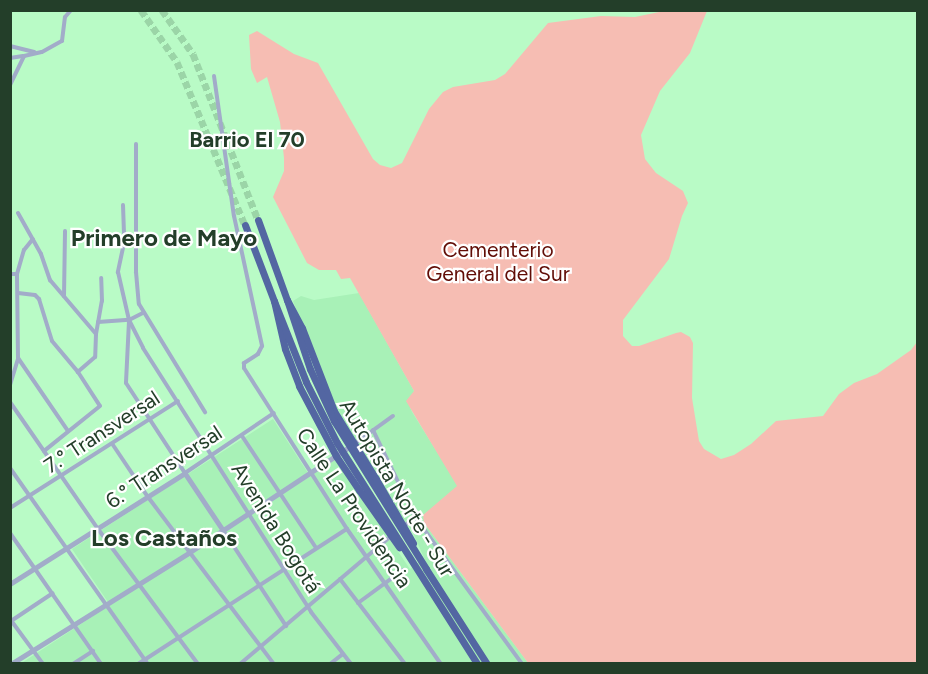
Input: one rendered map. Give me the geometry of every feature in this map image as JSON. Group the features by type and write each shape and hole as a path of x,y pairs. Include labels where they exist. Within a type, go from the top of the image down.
{"highway":[{"name":"Autopista Norte - Sur","path":"258,220 310,369 334,421 487,663"},
{"name":"Autopista Norte - Sur","path":"245,225 306,382 323,418 477,663"},
{"path":"287,300 302,328 325,390 353,445 406,529 426,569"},
{"path":"274,301 285,348 305,398 336,456 390,536 409,557"}],"street":[{"path":"10,58 56,47 62,41 65,17 71,10"},
{"path":"10,46 34,53"},
{"path":"10,85 24,56"},
{"name":"Calle La Providencia","path":"214,76 236,222 262,346 258,354 244,363 244,368 347,529 441,663"},
{"path":"136,144 136,272 139,304 205,412"},
{"name":"Avenida Bogotá","path":"123,205 124,243 118,272 129,320 143,348 286,569 308,607 351,663"},
{"path":"18,213 33,239 50,280 96,334"},
{"path":"64,296 65,231"},
{"path":"10,385 18,358 17,274 24,250 33,239"},
{"path":"10,274 17,274"},
{"path":"78,372 95,357 96,334 102,301 101,278"},
{"path":"18,293 35,295 39,299 52,341 78,372 99,406 44,451"},
{"path":"98,322 129,320 143,313"},
{"path":"129,320 124,378 286,626"},
{"path":"18,358 68,431"},
{"name":"7.° Transversal","path":"10,508 113,445 178,401"},
{"path":"10,402 99,529 198,663"},
{"name":"6.° Transversal","path":"10,584 99,529 274,414"},
{"path":"11,663 190,552 249,511 353,445 393,416"},
{"path":"373,430 415,517 522,663"},
{"path":"242,436 316,548"},
{"path":"113,445 148,497 274,663"},
{"path":"10,468 146,661"},
{"path":"240,663 415,517"},
{"path":"138,663 146,661 178,637 347,529"},
{"path":"10,533 101,663"},
{"path":"10,544 16,541"},
{"path":"358,603 403,570"},
{"path":"340,579 405,663"},
{"path":"43,663 11,620 53,593"},
{"path":"73,663 93,651"},
{"path":"330,663 343,654"}],"shaded area":[{"path":"359,293 414,391 410,407 412,412 459,487 424,523 528,663 20,664 110,605 72,549 273,419 310,476 335,460 410,569 422,560 429,569 414,535 360,453 330,396 293,301 301,296 314,300"}],"green space":[{"name":"Cementerio General del Sur","path":"664,11 707,11 690,53 660,91 641,135 645,159 656,173 683,191 688,203 669,259 623,320 623,336 632,346 639,346 681,332 690,337 693,343 692,398 699,441 704,449 721,459 734,455 751,444 776,421 823,416 839,394 854,383 877,374 911,350 917,342 917,663 528,663 424,523 423,515 457,486 406,401 414,391 350,278 341,279 336,270 319,270 307,263 273,197 284,171 284,158 280,122 267,77 257,83 251,69 249,35 257,31 294,54 318,63 373,159 380,165 391,168 402,163 429,109 443,92 453,87 495,80 505,74 548,23 601,16 635,17"}],"tunnel":[{"path":"141,10 177,62 245,225"},
{"path":"162,10 193,54 258,220"}],"district":[{"name":"Barrio El 70","path":"247,140"},
{"name":"Primero de Mayo","path":"164,238"},
{"name":"Los Castaños","path":"164,538"}]}
